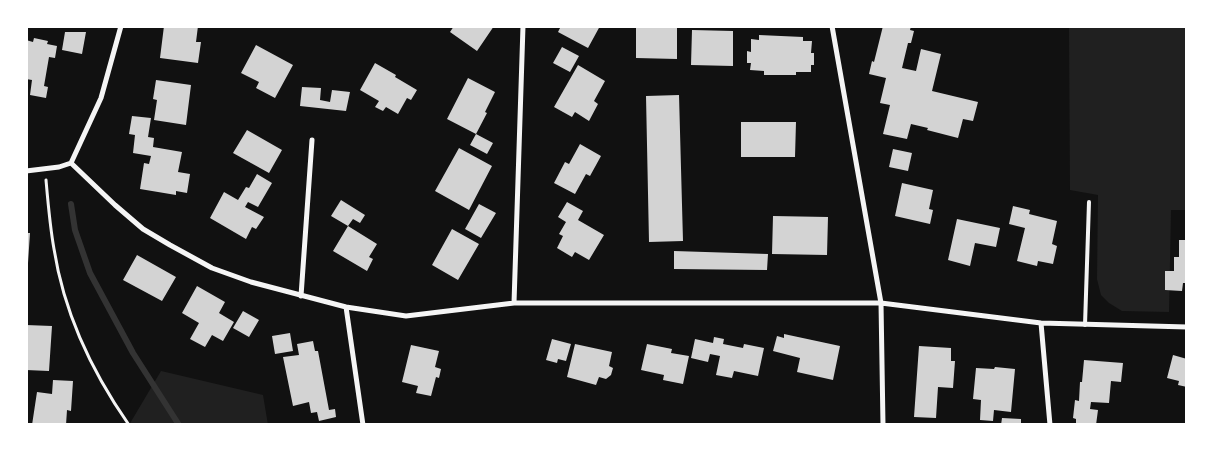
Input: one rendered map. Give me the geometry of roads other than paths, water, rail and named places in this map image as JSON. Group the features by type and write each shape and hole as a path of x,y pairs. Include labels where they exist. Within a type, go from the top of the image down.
{"street":[{"path":"71,163 102,98 121,26"},
{"path":"514,303 524,26"},
{"path":"832,26 881,304 882,425"},
{"path":"301,296 312,140"},
{"path":"26,171 71,163"},
{"path":"71,163 143,229 212,268 251,282 301,296 346,307 406,316 514,303 881,304 1041,323 1187,327"},
{"path":"346,307 363,425"},
{"path":"1041,323 1050,425"}],"lane":[{"path":"1085,325 1089,202"}],"waterway":[{"path":"71,204 75,230 90,273 133,353 179,425"}]}
